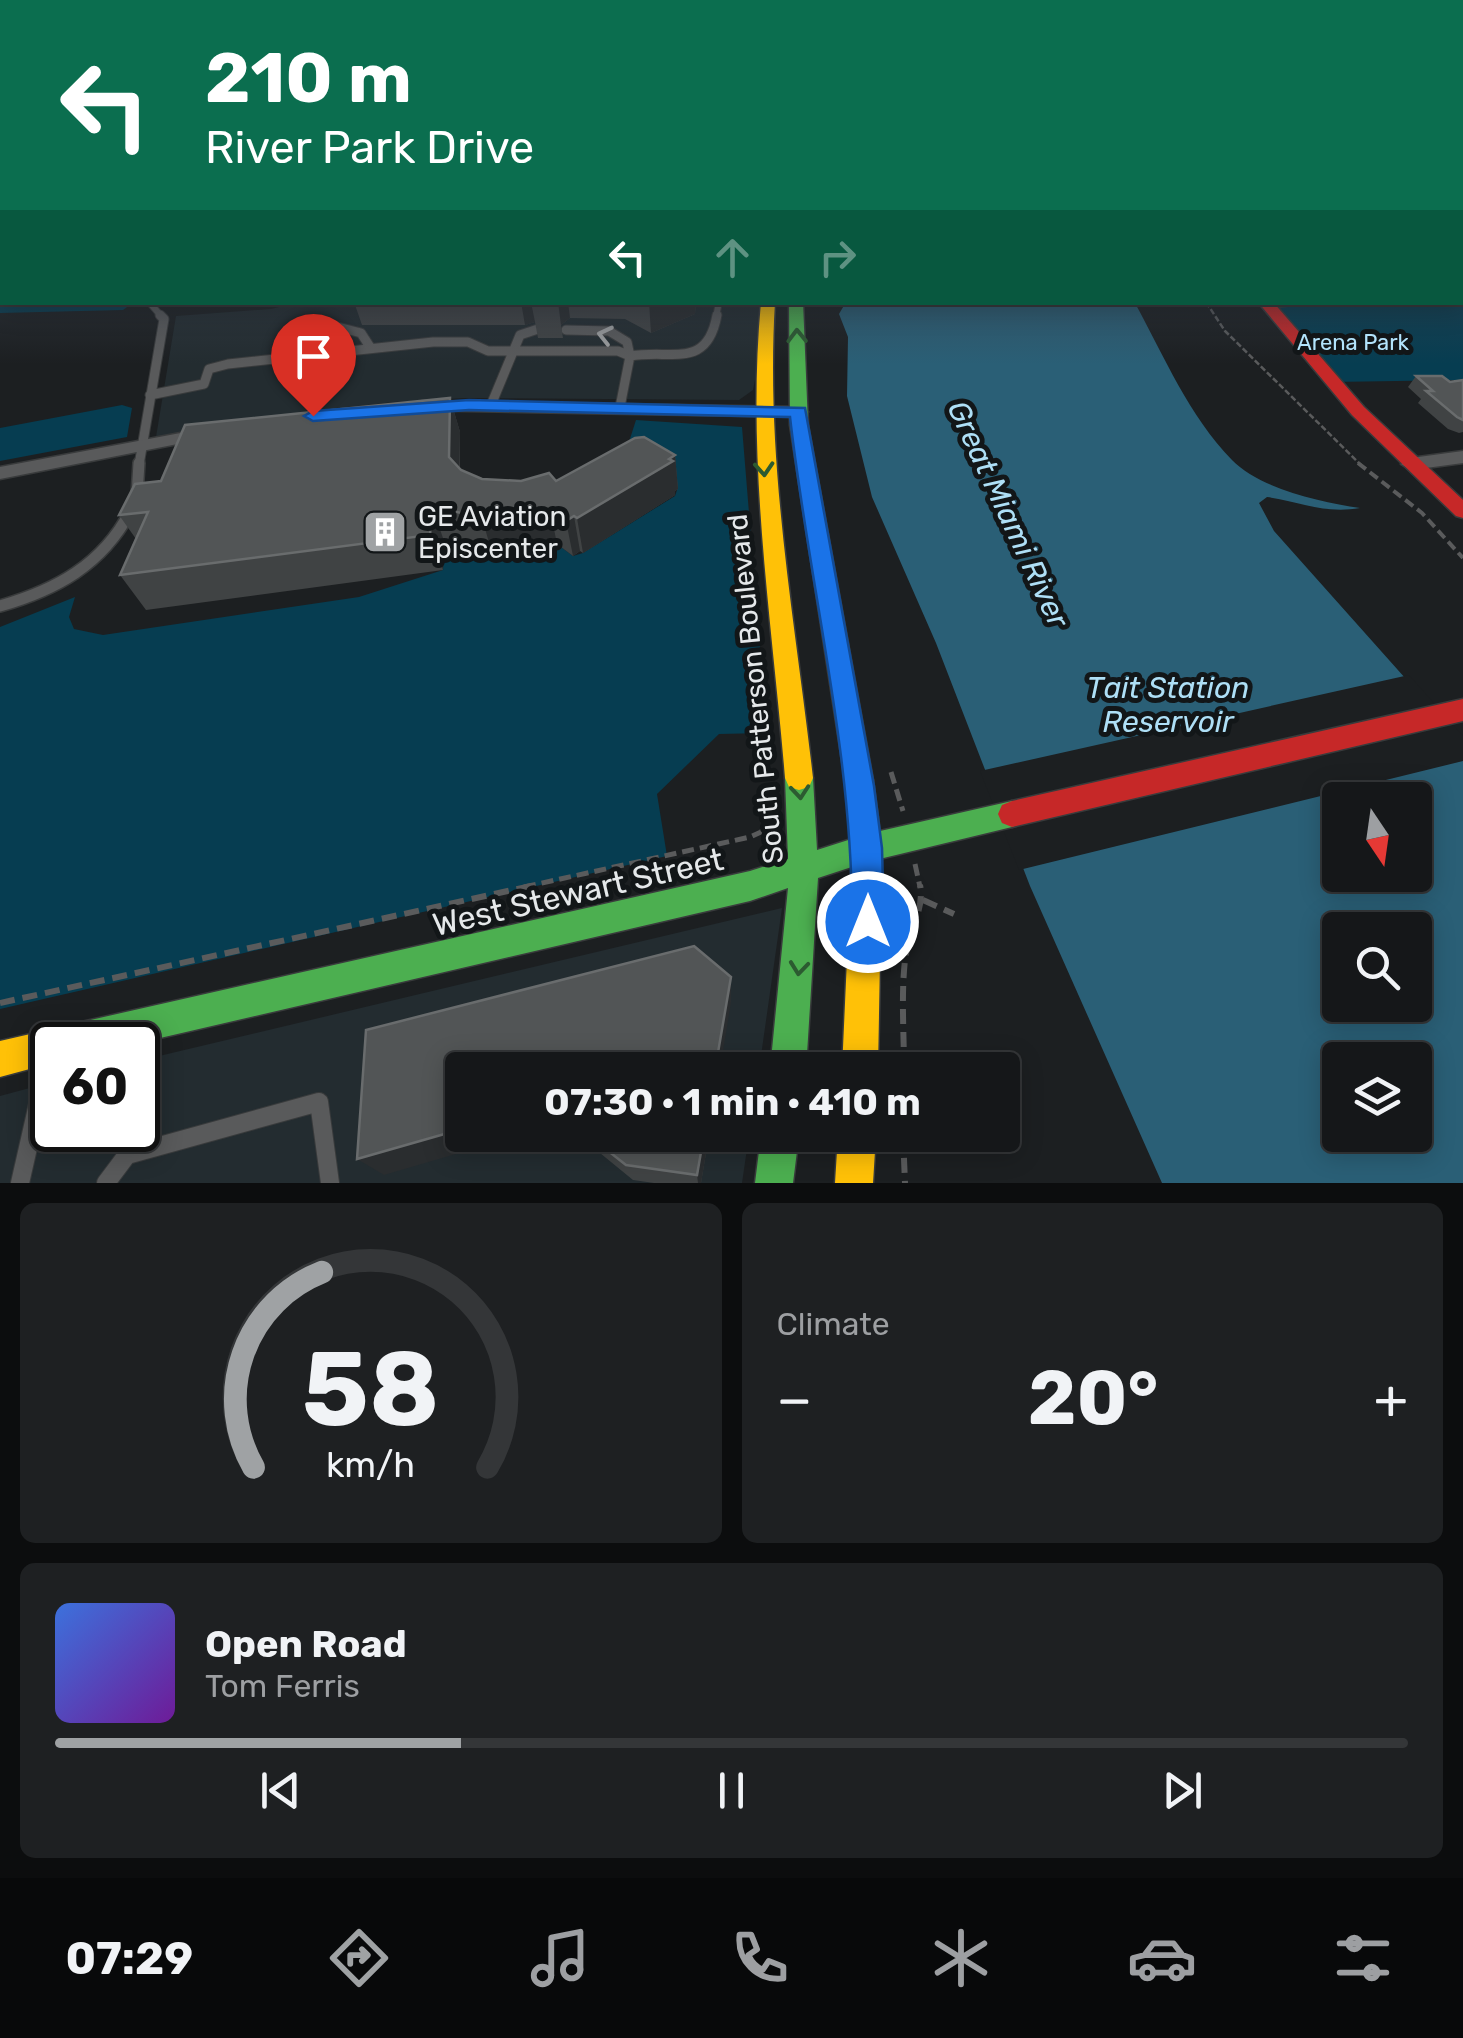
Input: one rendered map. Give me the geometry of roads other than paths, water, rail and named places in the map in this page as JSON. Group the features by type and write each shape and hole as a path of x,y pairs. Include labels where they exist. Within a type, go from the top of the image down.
{"main road":[{"name":"South Patterson Boulevard","path":"768,305 761,412 766,500 789,672 804,871 802,938 790,1052"},
{"path":"796,305 799,412 810,504 855,748 867,848 861,1052"},
{"path":"1267,305 1358,411 1463,511"},
{"name":"West Stewart Street","path":"156,1022 804,871 867,848 1463,710"},
{"name":"West Stewart Street","path":"0,1059 30,1052"},
{"path":"781,1152 784,1181"},
{"path":"854,1183 856,1152"}],"street":[{"path":"400,408 491,405 799,412"},
{"path":"0,473 222,431"},
{"path":"1411,464 1463,457"}],"lane":[{"path":"0,606 73,578 106,550 137,494 140,446 164,319 152,305"},
{"path":"150,395 204,384 209,368 370,347 468,342 477,353 690,353 709,342 718,305"},
{"path":"334,326 361,334 370,347"},
{"path":"491,405 520,335 538,329"},
{"path":"566,330 609,331 627,342 630,356 620,408"},
{"path":"106,1183 127,1155 320,1102 330,1183"},
{"path":"20,1183 30,1141"}],"water":[{"name":"Tait Station Reservoir","path":"844,305 1136,305 1190,405 1232,460 1275,486 1360,508 1324,508 1267,497 1259,503 1274,531 1463,743 1463,1183 1162,1183 1030,886 936,643 872,497 847,396 848,337 839,314"}],"place":[{"name":"GE Aviation Episcenter","path":"385,532"}],"park label":[{"name":"Arena Park","path":"1353,342"}],"water label":[{"name":"Great Miami River","path":"1008,514"}]}
